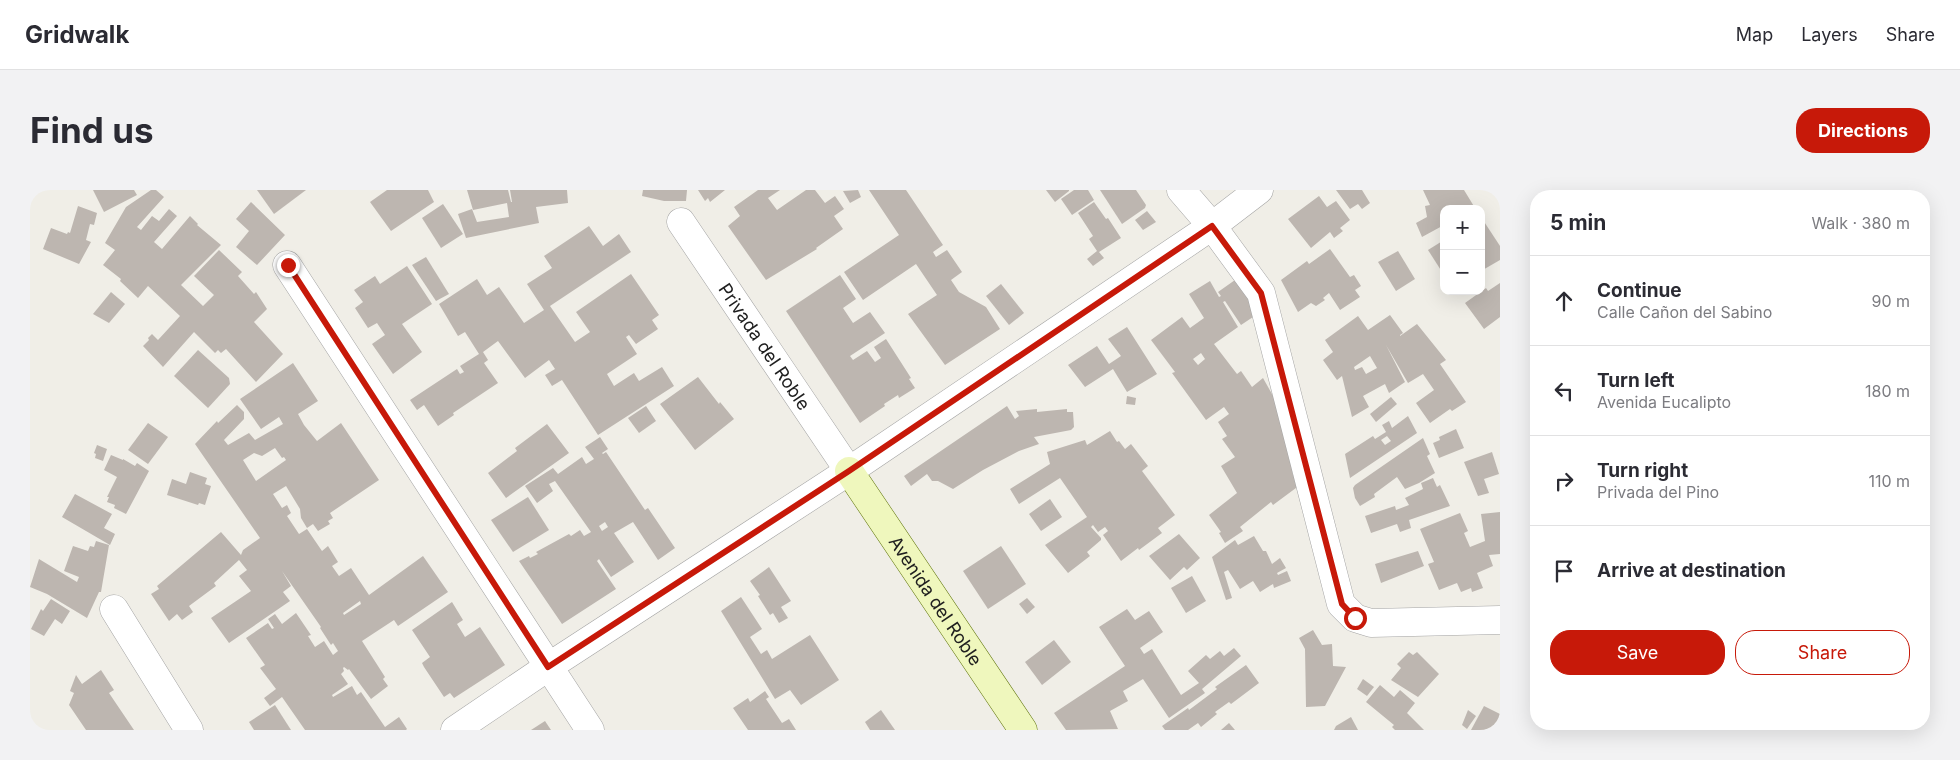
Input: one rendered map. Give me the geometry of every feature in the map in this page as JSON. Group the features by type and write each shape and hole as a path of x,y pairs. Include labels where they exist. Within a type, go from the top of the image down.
{"street":[{"path":"1181,190 1212,226 1261,293 1342,604 1355,618 1371,624 1500,620"},
{"path":"455,730 548,667 849,471 1212,226 1259,190"},
{"name":"Privada del Roble","path":"681,222 849,471"},
{"path":"288,265 590,730"},
{"name":"Avenida del Roble","path":"849,471 1023,730"},
{"path":"114,610 189,730"}],"building":[{"path":"93,190 134,190 137,195 104,212"},
{"path":"151,190 156,190 164,197 137,227 141,230 152,216 159,221 169,209 177,216 154,242 162,249 190,216 197,225 221,245 181,285 203,306 214,295 194,276 219,250 242,272 238,276 254,294 256,292 267,309 254,322 283,354 256,382 226,349 221,353 218,350 215,353 194,332 163,367 143,346 152,334 158,340 180,316 148,286 138,298 120,281 121,279 103,265 115,250 105,243 126,207"},
{"path":"257,190 306,190 274,214"},
{"path":"387,190 428,190 434,202 391,231 370,202"},
{"path":"467,190 508,190 512,202 510,190 567,190 568,203 536,207 539,223 466,238 458,214 472,209 477,222 509,217 507,203 473,210"},
{"path":"643,190 687,190 686,201 664,201 642,196"},
{"path":"698,190 725,190 710,202 708,198 705,201"},
{"path":"758,190 780,190 768,198 777,210 806,190 815,190 825,203 835,196 844,209 834,216 843,229 817,249 766,280 728,226 740,216 734,207"},
{"path":"858,190 861,197 850,203 843,191"},
{"path":"869,190 906,190 943,245 933,252 936,257 947,250 962,272 951,280 959,292 986,307 1000,329 945,365 908,314 937,295 916,264 863,300 844,272 899,235"},
{"path":"1046,190 1069,190 1069,191 1055,202"},
{"path":"1074,190 1088,190 1094,200 1072,215 1061,199"},
{"path":"1100,190 1136,190 1146,205 1145,208 1122,224"},
{"path":"1336,190 1362,190 1370,203 1362,209 1358,204 1350,209"},
{"path":"1423,190 1464,190 1473,205 1440,205 1440,227 1422,237 1416,223 1427,217 1425,206 1430,205"},
{"path":"1319,196 1327,207 1336,201 1350,220 1340,228 1343,231 1334,238 1330,232 1311,248 1288,219"},
{"path":"251,202 285,235 257,265 236,247 249,231 236,219"},
{"path":"1094,202 1106,219 1108,218 1121,238 1099,252 1104,258 1093,266 1087,259 1097,251 1089,239 1093,236 1078,213"},
{"path":"443,204 463,234 441,248 422,218"},
{"path":"78,206 97,213 94,225 90,224 86,240 91,242 79,264 43,249 51,228 67,234 68,232 70,233"},
{"path":"1147,211 1156,222 1143,230 1135,220"},
{"path":"1485,223 1500,246 1500,260 1485,269"},
{"path":"589,226 603,246 619,234 631,252 550,306 575,342 590,332 576,312 631,274 659,315 652,320 658,329 636,344 629,335 626,337 637,354 607,374 614,386 634,373 639,381 662,367 674,386 598,435 562,380 552,386 545,375 555,369 549,360 525,378 498,341 483,352 488,360 484,363 498,383 453,413 454,415 438,426 424,405 417,410 410,400 457,369 460,374 464,372 460,366 479,354 465,332 458,336 439,304 477,279 487,295 499,287 524,323 544,310 527,284 552,268 544,256"},
{"path":"1440,242 1440,269 1428,250"},
{"path":"1330,249 1350,277 1354,275 1361,286 1355,290 1360,297 1340,310 1329,293 1323,298 1325,300 1316,306 1311,303 1298,312 1281,280 1307,261 1309,264"},
{"path":"1398,251 1415,279 1396,291 1378,262"},
{"path":"426,257 449,294 436,301 412,265"},
{"path":"407,266 432,304 402,324 422,352 393,374 372,344 385,335 377,323 368,328 355,308 363,302 354,290 375,276 380,284"},
{"path":"840,275 856,299 843,308 853,323 870,312 885,333 850,356 853,360 867,351 875,362 881,358 874,347 886,339 911,378 909,379 915,388 899,398 898,395 860,423 786,311"},
{"path":"1235,280 1259,313 1241,325 1225,301 1223,302 1238,327 1214,344 1237,374 1241,371 1252,387 1263,378 1277,403 1284,425 1293,475 1300,485 1273,505 1271,502 1240,527 1243,531 1225,543 1219,533 1221,532 1209,515 1237,493 1221,466 1235,457 1222,439 1227,436 1218,422 1229,414 1224,407 1206,420 1172,373 1175,372 1151,340 1182,317 1190,328 1204,318 1189,294 1210,281 1219,297 1221,296 1218,292","holes":["1201,353 1205,359 1198,365 1193,359"]},
{"path":"1500,283 1500,317 1484,329 1465,303 1476,295 1485,295 1486,288 1488,291"},
{"path":"1001,284 1024,313 1009,325 986,296"},
{"path":"111,292 125,304 109,323 93,314"},
{"path":"1390,315 1403,333 1400,336 1417,324 1446,360 1440,364 1466,402 1452,411 1450,409 1430,423 1416,403 1434,390 1423,374 1408,383 1386,345 1405,382 1389,393 1385,384 1363,396 1369,407 1352,417 1342,376 1337,380 1323,360 1333,352 1325,340 1358,316 1368,330","holes":["1370,356 1377,368 1366,374 1362,367 1355,370 1354,367"]},
{"path":"1127,327 1157,374 1127,392 1113,369 1085,387 1068,365 1097,346 1109,364 1121,356 1108,339"},
{"path":"198,350 229,378 230,384 208,408 174,376"},
{"path":"293,363 318,401 298,414 304,425 317,441 341,423 379,480 330,513 333,518 328,521 330,524 318,531 313,524 307,528 301,518 300,509 286,486 273,494 282,508 287,505 291,513 287,516 299,534 307,529 322,551 328,546 338,562 332,566 339,576 351,568 369,595 423,556 448,592 398,626 394,620 362,641 385,677 383,679 388,686 371,699 349,669 344,667 344,671 341,674 348,684 332,695 333,697 352,686 357,695 361,692 385,727 399,717 406,730 305,730 282,697 270,706 264,698 276,689 260,668 265,665 246,638 268,623 272,629 274,628 268,619 275,614 282,624 296,613 311,635 308,636 315,647 324,641 333,655 338,651 333,643 331,645 321,627 282,571 291,586 283,592 290,601 229,643 211,618 251,591 239,576 247,570 239,560 214,583 216,586 189,606 193,612 182,620 177,614 169,621 151,594 159,589 157,586 221,532 241,555 243,550 260,538 195,444 217,421 218,423 237,405 244,412 244,419 224,440 228,445 249,433 255,440 283,424 279,417 261,429 240,399","holes":["275,448 282,458 284,457 286,460 256,481 243,460 254,453 262,456","360,601 361,604 344,615 343,613"]},
{"path":"698,377 719,404 720,402 734,419 695,450 660,404"},
{"path":"1127,396 1136,398 1135,405 1126,404"},
{"path":"1391,397 1397,404 1376,422 1370,414"},
{"path":"646,406 656,421 639,433 628,418"},
{"path":"1007,406 1015,419 1019,416 1016,411 1037,409 1037,412 1067,409 1067,412 1073,412 1074,427 1071,430 1034,437 1039,444 1019,451 953,489 938,481 932,481 927,474 911,486 904,476"},
{"path":"1408,416 1417,433 1350,478 1345,454 1373,436 1375,439 1386,432 1382,425 1389,421 1392,428","holes":["1387,436 1391,441 1385,445 1381,440"]},
{"path":"148,423 168,437 148,464 128,450"},
{"path":"547,424 569,453 506,498 488,473 517,451 515,448"},
{"path":"1456,429 1464,448 1439,458 1433,443 1440,440 1439,437"},
{"path":"1110,431 1117,442 1119,441 1125,449 1131,444 1148,466 1142,471 1175,515 1158,528 1162,533 1121,561 1103,535 1108,531 1105,527 1098,532 1093,525 1091,527 1101,540 1087,552 1090,556 1068,573 1045,545 1087,517 1060,478 1019,504 1010,489 1050,464 1047,452 1085,440 1087,445"},
{"path":"600,437 608,449 602,453 606,452 645,510 648,508 675,548 658,560 633,522 614,533 634,562 611,577 599,559 597,561 616,589 562,624 519,561 538,554 536,552 569,534 571,536 580,530 584,536 591,532 555,481 549,484 553,491 537,503 525,486 553,468 558,474 582,457 586,464 594,459 585,447","holes":["605,522 608,527 602,531 599,526"]},
{"path":"1423,438 1430,454 1427,456 1435,473 1405,489 1397,477 1374,494 1375,497 1360,506 1355,498 1353,488 1355,485"},
{"path":"97,445 107,449 103,461 95,458 96,454 94,453"},
{"path":"1492,452 1499,474 1484,479 1489,493 1478,496 1464,462"},
{"path":"111,455 135,466 137,463 149,471 126,514 114,508 115,505 107,502 109,497 107,497 117,477 104,470"},
{"path":"190,472 207,478 205,484 211,486 205,505 199,503 198,505 167,495 172,479 186,484"},
{"path":"1433,478 1437,487 1440,485 1450,506 1409,520 1411,528 1400,532 1397,524 1371,533 1365,516 1395,506 1396,510 1409,505 1405,498 1423,489 1421,483"},
{"path":"75,494 112,514 104,528 115,534 110,545 62,517"},
{"path":"528,497 549,530 513,552 491,520"},
{"path":"1050,499 1062,517 1041,531 1029,514"},
{"path":"1500,512 1500,554 1489,555 1493,566 1477,573 1483,588 1472,592 1471,588 1461,592 1457,583 1439,590 1428,564 1434,562 1420,529 1460,513 1468,531 1464,533 1470,547 1485,541 1481,514"},
{"path":"1179,534 1200,558 1187,570 1184,567 1170,580 1149,556"},
{"path":"1254,536 1263,551 1266,551 1272,564 1280,558 1286,568 1277,573 1278,575 1287,571 1291,581 1274,588 1273,584 1260,592 1253,581 1240,589 1228,570 1224,572 1232,598 1226,600 1212,557 1235,540 1238,545"},
{"path":"96,541 109,545 101,592 99,592 87,618 47,594 30,587 39,559 77,582 79,577 64,571 73,546 88,551 90,546 94,547"},
{"path":"1001,546 1026,584 988,609 963,571"},
{"path":"1418,551 1424,566 1381,583 1375,564"},
{"path":"769,567 791,601 781,607 788,618 779,623 773,613 770,615 758,596 760,595 750,581"},
{"path":"1192,576 1206,601 1186,613 1171,588"},
{"path":"741,597 762,629 750,637 761,654 767,650 772,659 810,635 839,680 801,705 790,690 775,699 721,611"},
{"path":"1027,598 1035,607 1027,614 1019,604"},
{"path":"51,599 70,611 62,624 55,619 44,636 31,629 41,609 43,611"},
{"path":"452,602 463,620 457,624 465,637 480,627 505,665 454,698 450,693 444,697 424,667 422,663 430,657 412,630"},
{"path":"1127,609 1135,620 1149,611 1163,632 1140,648 1144,654 1152,649 1181,695 1199,683 1188,671 1206,655 1210,659 1220,651 1224,656 1234,648 1241,656 1202,689 1205,693 1169,718 1143,679 1123,691 1128,701 1110,711 1118,729 1066,730 1054,713 1125,666 1099,627"},
{"path":"1313,630 1322,645 1332,644 1333,666 1346,667 1325,706 1306,707 1305,649 1299,638"},
{"path":"1054,640 1071,662 1042,685 1025,662"},
{"path":"1409,652 1413,655 1417,652 1439,674 1418,697 1391,680 1401,668 1397,664"},
{"path":"1246,665 1259,683 1231,704 1229,702 1215,712 1217,714 1201,727 1198,723 1188,730 1165,730 1162,726 1188,708 1189,710 1217,689 1215,687"},
{"path":"101,670 114,690 109,693 134,730 86,730 69,705 74,693 70,691 76,675 82,684"},
{"path":"1363,679 1374,687 1367,696 1357,689"},
{"path":"1380,685 1394,697 1400,690 1415,703 1407,713 1424,730 1395,730 1392,727 1394,725 1366,702"},
{"path":"765,691 769,697 766,699 782,723 789,719 796,730 748,730 733,708 748,698 750,702"},
{"path":"275,705 291,730 254,730 249,722"},
{"path":"1484,706 1500,714 1500,730 1471,730"},
{"path":"881,710 895,730 870,730 865,722"},
{"path":"1468,710 1476,716 1467,729 1462,725"},
{"path":"1351,717 1358,730 1334,730 1336,726"},
{"path":"545,721 551,730 531,730"},
{"path":"1229,723 1235,730 1221,730"}],"route":[{"path":"288,265 548,667 849,471 1212,226 1261,293 1342,604 1355,618"}]}
